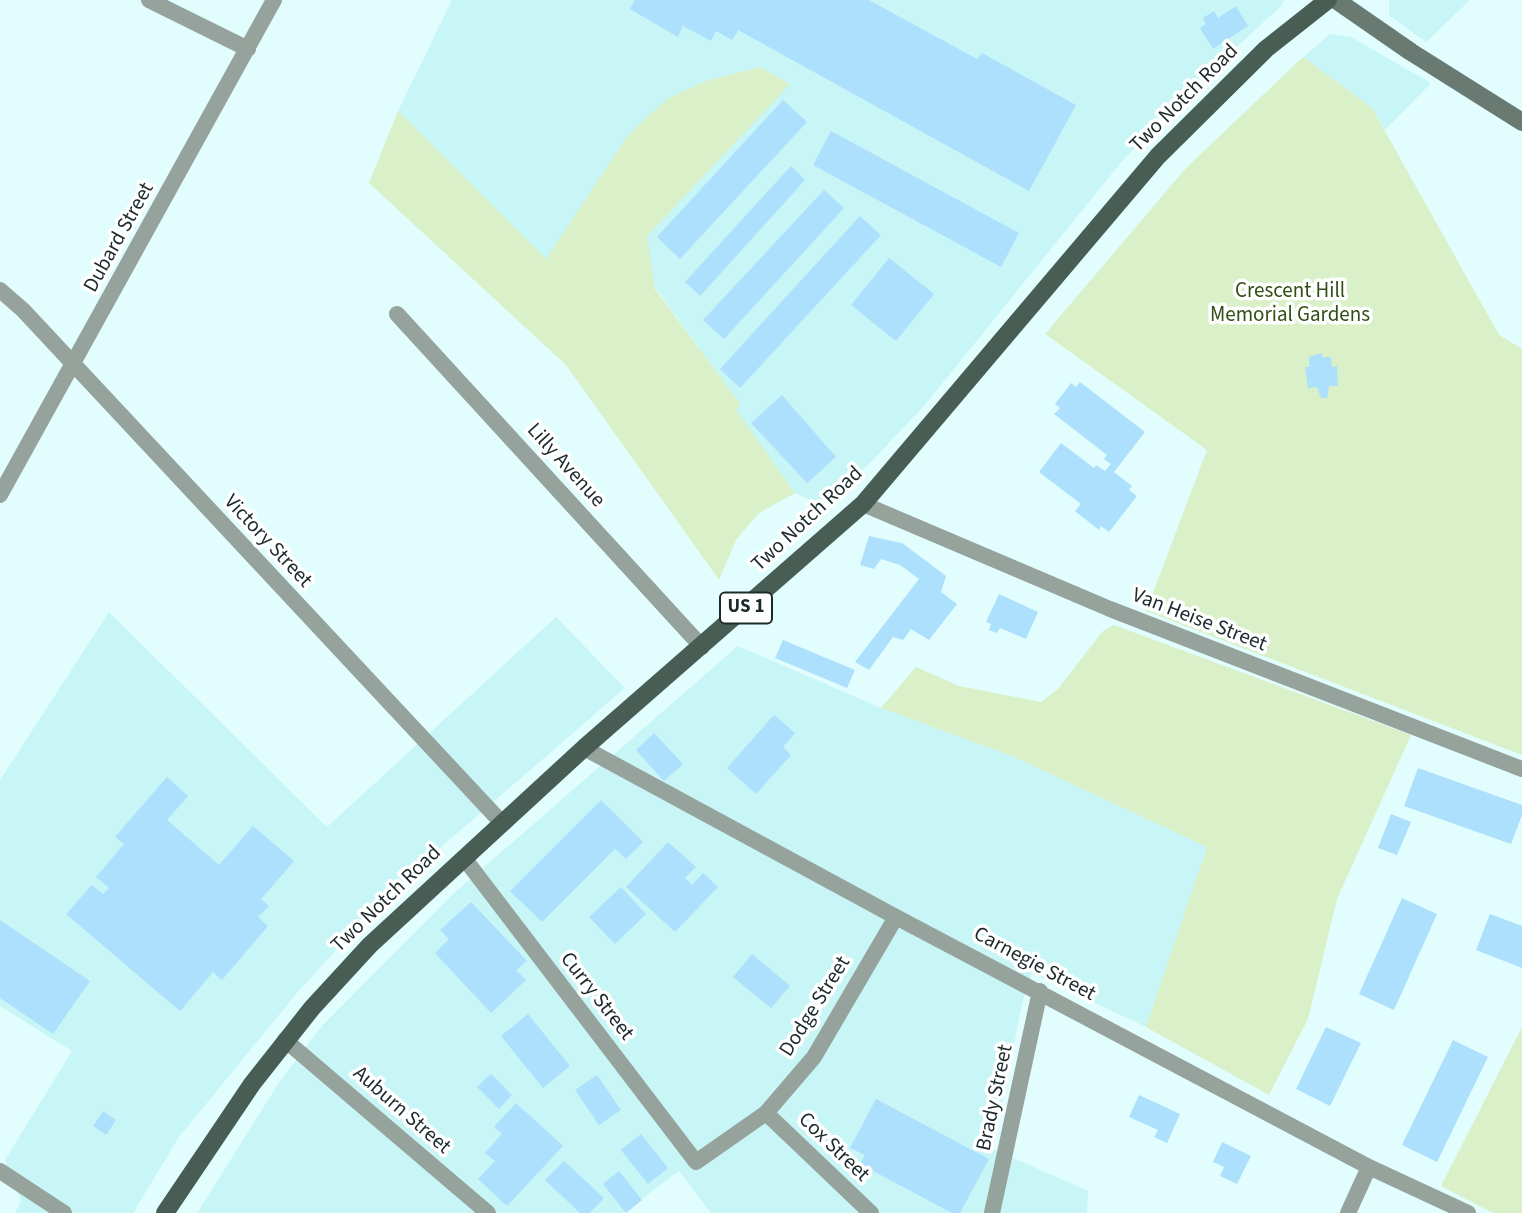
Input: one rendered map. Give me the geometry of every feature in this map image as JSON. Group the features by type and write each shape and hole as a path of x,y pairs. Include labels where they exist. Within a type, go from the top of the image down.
{"main road":[{"name":"Two Notch Road","path":"165,1213 225,1120 285,1040 370,945 584,748 863,504 1158,156 1266,49 1328,0"}],"street":[{"path":"149,0 248,49"},
{"name":"Dubard Street","path":"0,495 274,0"},
{"path":"1336,0 1410,52 1522,122"},
{"name":"Victory Street","path":"0,290 74,365 502,823"},
{"name":"Lilly Avenue","path":"397,313 702,647"},
{"name":"Van Heise Street","path":"863,504 1110,609 1522,769"},
{"name":"Carnegie Street","path":"584,748 896,917 1370,1167 1468,1213"},
{"name":"Curry Street","path":"464,858 696,1162"},
{"name":"Dodge Street","path":"696,1162 766,1113 814,1057 896,917"},
{"name":"Brady Street","path":"992,1213 1040,991"},
{"name":"Auburn Street","path":"285,1040 488,1213"},
{"name":"Cox Street","path":"766,1113 871,1213"},
{"path":"1348,1213 1370,1167"},
{"path":"0,1171 64,1213"}],"shaded area":[{"path":"452,0 1284,0 1280,7 1175,104 1118,166 924,406 867,466 819,504 795,493 735,410 740,404 630,253 789,83 760,67 706,81 626,138 546,260 398,111"},
{"path":"1389,0 1470,0 1426,42 1389,15"},
{"path":"1330,34 1351,37 1431,83 1385,130 1372,108 1303,57"},
{"path":"109,612 327,827 556,617 625,688 440,848 357,927 297,993 179,1137 133,1213 15,1213 21,1201 5,1160 72,1051 0,1006 0,780"},
{"path":"738,646 881,708 1012,756 1207,847 1146,1027 1032,973 1023,1000 993,1149 1088,1191 1087,1213 711,1213 679,1171 623,1213 197,1213 280,1081 322,1026 451,896"}],"green space":[{"name":"Crescent Hill Memorial Gardens","path":"1303,57 1372,108 1499,335 1522,349 1522,755 1146,611 1207,450 1045,334 1186,168"},
{"path":"760,67 790,84 647,236 655,289 741,405 736,410 795,493 759,513 736,540 719,580 566,365 369,183 398,111 546,259 626,138 646,118 669,98 706,81"},
{"path":"1114,625 1411,735 1337,899 1308,1019 1269,1095 1146,1027 1207,847 1012,756 881,708 916,667 959,686 1041,702 1058,689 1103,631"},
{"path":"1522,1027 1522,1213 1493,1213 1441,1186"}],"building":[{"path":"635,0 869,0 977,59 982,53 1076,105 1029,191 738,30 732,40 716,31 711,41 683,26 678,37 630,9"},
{"path":"1236,6 1248,26 1213,49 1200,28 1206,24 1203,18 1214,11 1218,18"},
{"path":"783,100 807,122 680,259 657,237"},
{"path":"831,131 1019,233 1001,267 813,165"},
{"path":"791,166 805,180 700,296 685,282"},
{"path":"824,190 844,208 724,339 703,320"},
{"path":"860,216 881,235 740,388 720,369"},
{"path":"889,258 934,294 896,341 851,305"},
{"path":"1322,353 1322,357 1331,357 1332,367 1337,366 1338,386 1329,386 1327,398 1321,398 1317,387 1308,388 1305,367 1309,367 1309,357"},
{"path":"1080,382 1145,432 1114,472 1132,486 1129,490 1137,496 1109,532 1101,526 1099,530 1075,511 1081,504 1039,472 1061,443 1094,468 1096,465 1105,471 1111,464 1104,459 1107,455 1054,414 1060,408 1055,404 1071,383 1076,387"},
{"path":"782,395 836,457 807,483 751,423"},
{"path":"869,536 902,543 946,576 941,592 957,604 929,640 911,629 903,640 893,637 869,670 855,662 919,579 900,565 881,559 874,569 860,565"},
{"path":"999,594 1038,612 1026,639 1000,628 997,633 989,630 991,624 986,622"},
{"path":"783,640 855,670 847,688 775,658"},
{"path":"774,715 795,733 783,747 791,755 756,794 727,768"},
{"path":"654,733 683,764 664,781 636,750"},
{"path":"1418,768 1522,805 1522,815 1511,844 1404,806"},
{"path":"167,777 188,796 167,820 219,865 253,826 294,861 261,899 269,906 258,917 268,926 222,980 213,972 180,1011 66,914 92,885 103,894 109,888 96,877 124,844 115,837"},
{"path":"601,800 643,842 626,859 615,849 542,922 510,891"},
{"path":"1391,814 1411,822 1397,855 1378,848"},
{"path":"668,842 696,867 685,878 692,885 703,873 718,887 675,932 626,887"},
{"path":"621,887 646,914 615,944 589,917"},
{"path":"1402,898 1437,914 1394,1010 1359,994"},
{"path":"471,902 527,961 516,970 526,980 491,1013 435,953 449,939 440,930"},
{"path":"1490,914 1522,926 1522,968 1476,950"},
{"path":"0,920 90,981 53,1034 0,998"},
{"path":"752,954 790,986 771,1008 733,977"},
{"path":"528,1014 570,1066 543,1088 501,1036"},
{"path":"1326,1027 1361,1043 1330,1106 1296,1089"},
{"path":"1453,1040 1488,1057 1437,1162 1402,1145"},
{"path":"491,1074 512,1095 499,1109 477,1087"},
{"path":"597,1075 621,1110 599,1125 575,1090"},
{"path":"1139,1095 1180,1114 1167,1143 1154,1137 1158,1130 1129,1117"},
{"path":"876,1099 989,1159 960,1213 952,1213 860,1164 865,1155 850,1148"},
{"path":"516,1103 563,1146 507,1206 478,1179 495,1161 485,1153 502,1134 494,1127"},
{"path":"103,1111 116,1120 106,1135 93,1126"},
{"path":"641,1134 668,1168 648,1184 621,1150"},
{"path":"1222,1142 1251,1156 1237,1184 1220,1176 1224,1167 1213,1162"},
{"path":"564,1161 604,1198 590,1213 580,1213 545,1180"},
{"path":"619,1171 642,1200 626,1213 603,1184"}]}
